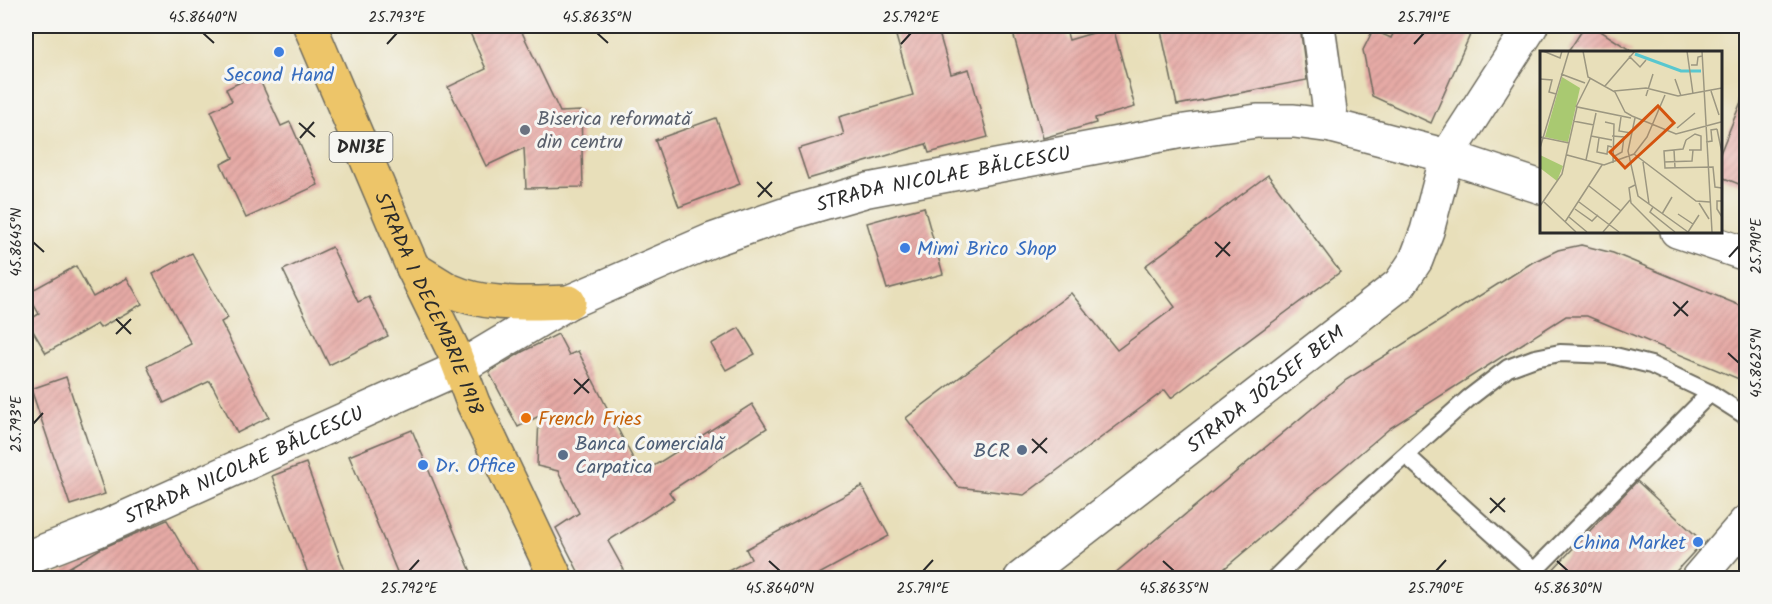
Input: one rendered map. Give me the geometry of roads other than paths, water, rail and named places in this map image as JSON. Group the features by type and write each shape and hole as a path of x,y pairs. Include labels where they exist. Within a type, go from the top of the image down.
{"main road":[{"name":"STRADA 1 DECEMBRIE 1918","path":"310,26 413,268 453,350 473,403 556,579"},
{"path":"413,268 450,290 482,300 516,303 569,302"}],"street":[{"path":"1318,26 1332,126"},
{"name":"STRADA JÓZSEF BEM","path":"1021,579 1400,284 1416,260 1427,231 1448,156 1531,26"},
{"name":"STRADA NICOLAE BĂLCESCU","path":"26,558 108,525 459,368 569,302 712,240 792,212 868,190 1177,132 1257,121 1294,121 1332,126 1448,156 1540,186"},
{"path":"1680,232 1746,254"},
{"path":"1698,579 1746,522"}],"lane":[{"path":"1275,579 1343,511 1469,398 1508,368 1536,358 1560,353 1611,355 1651,364 1710,393 1746,416"},
{"path":"1406,455 1534,571 1710,393"}],"place":[{"name":"Second Hand","path":"279,52"},
{"name":"Biserica reformată din centru","path":"525,130"},
{"name":"Mimi Brico Shop","path":"905,248"},
{"name":"French Fries","path":"526,418"},
{"name":"BCR","path":"1022,450"},
{"name":"Banca Comercială Carpatica","path":"563,455"},
{"name":"Dr. Office","path":"423,465"},
{"name":"China Market","path":"1698,542"}]}
